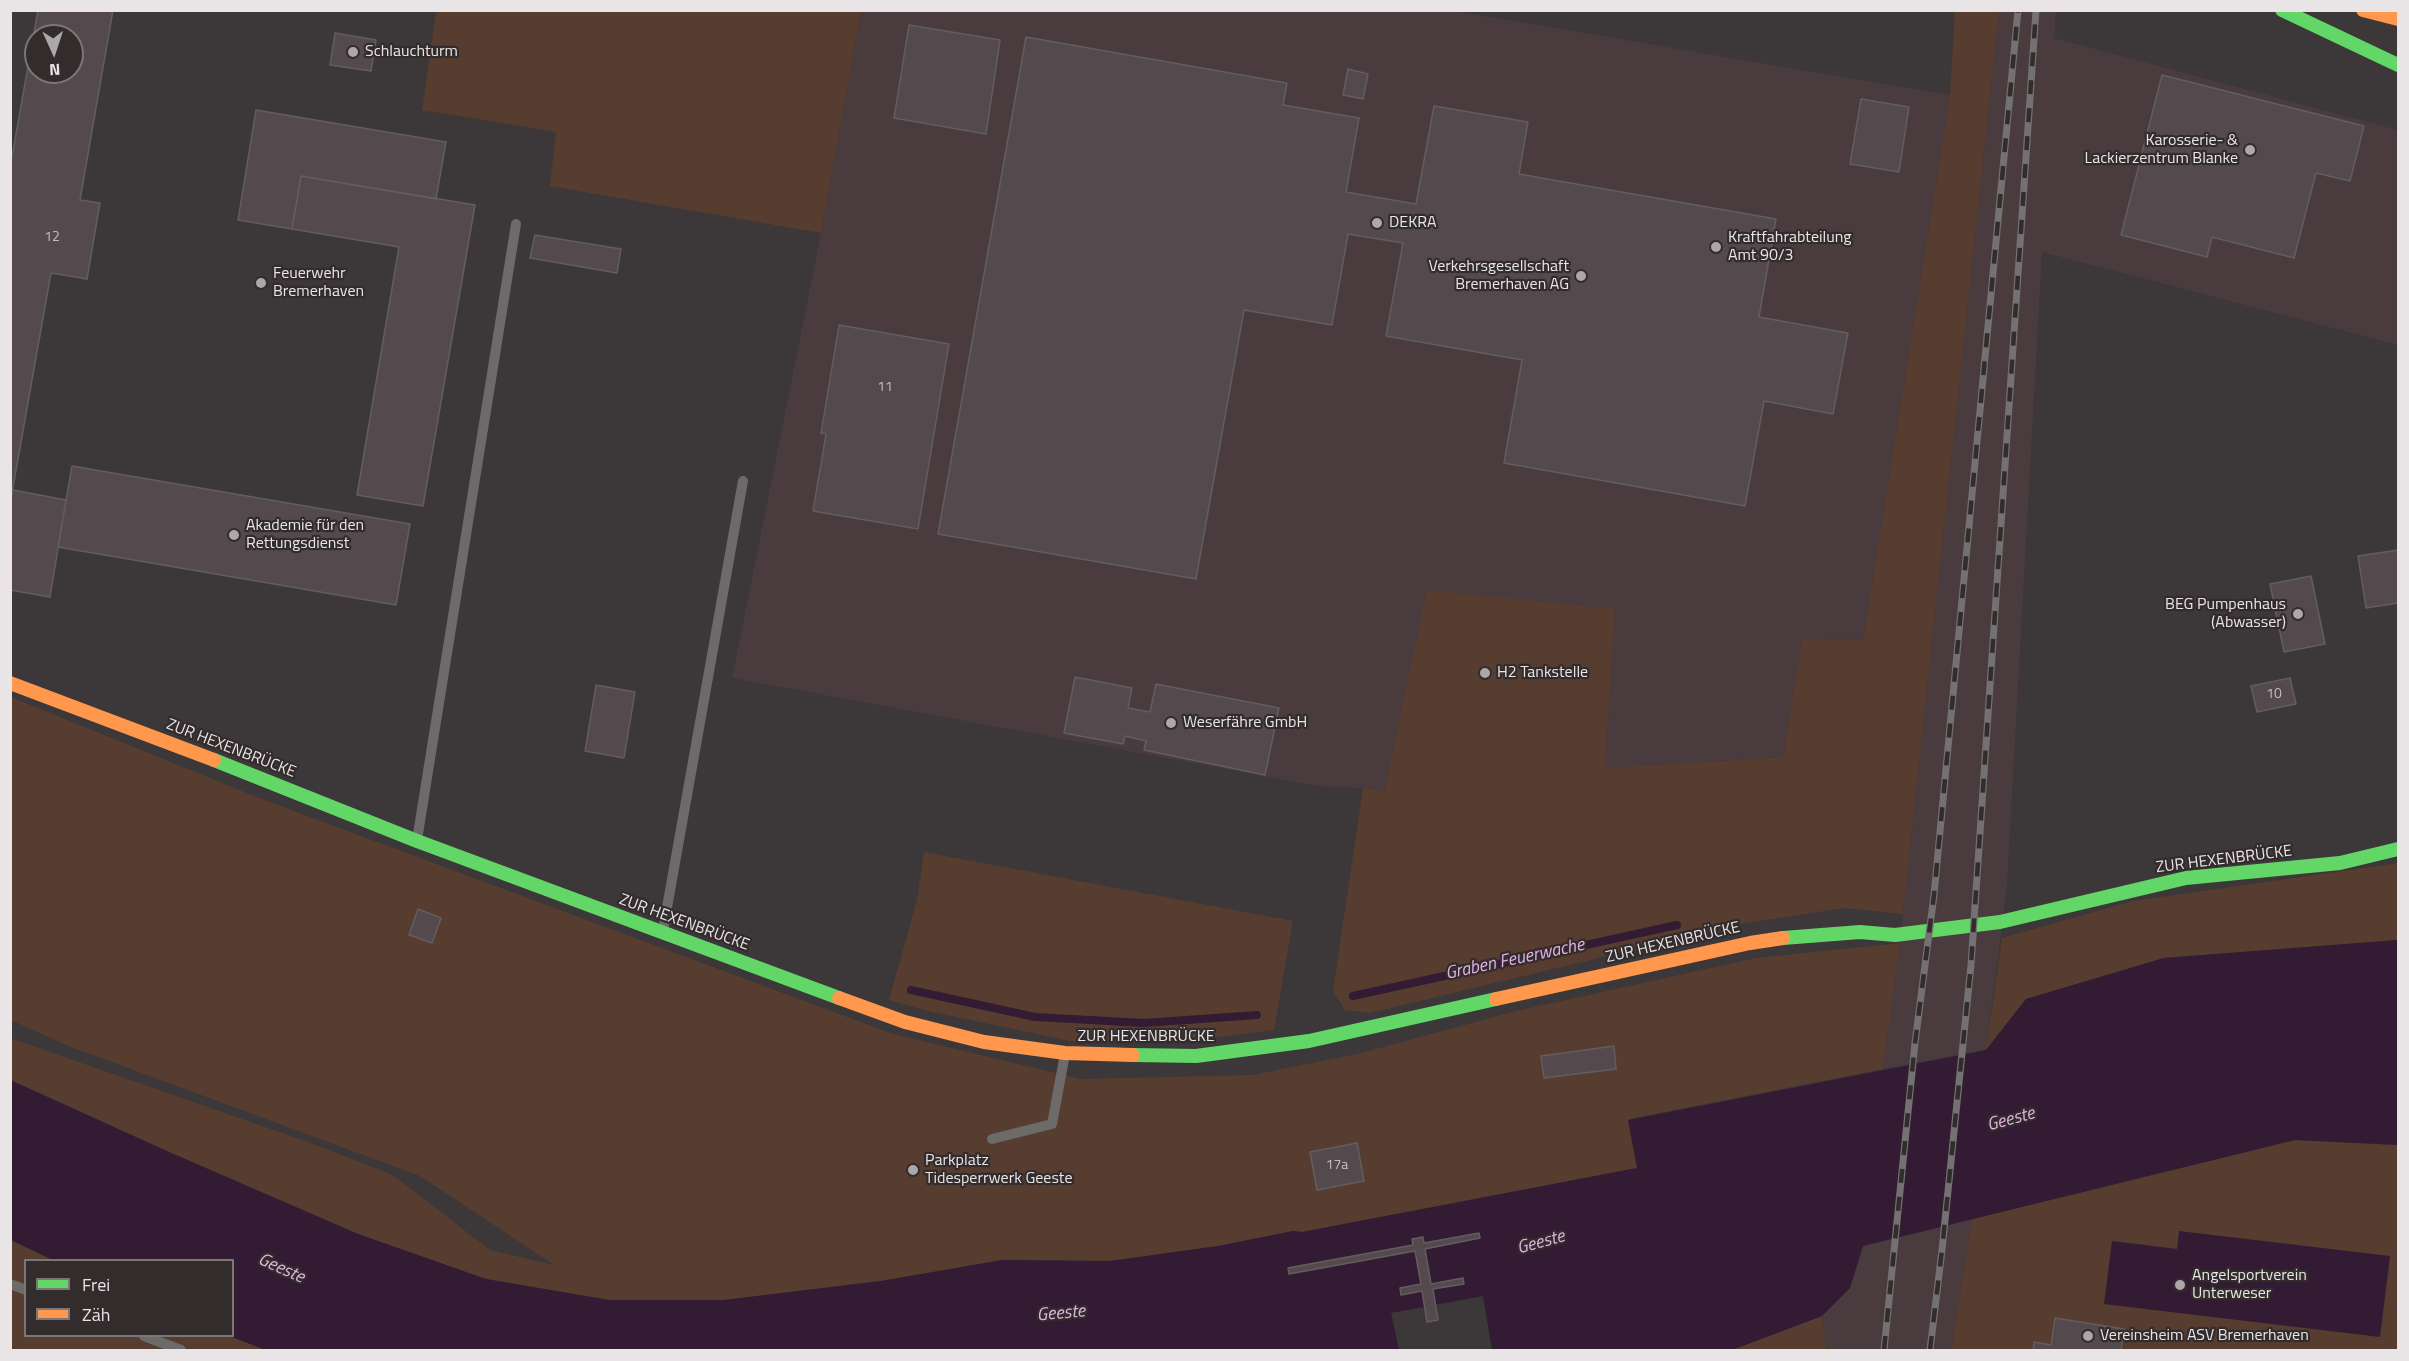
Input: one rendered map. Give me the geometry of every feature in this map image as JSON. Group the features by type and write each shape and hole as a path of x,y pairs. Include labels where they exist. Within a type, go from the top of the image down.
{"main road":[{"path":"2282,10 2398,65"},
{"path":"2363,10 2398,19"},
{"name":"ZUR HEXENBRÜCKE","path":"10,683 662,933 905,1022 984,1042 1065,1053 1196,1056 1309,1041 1750,943 1794,936 1860,932 1895,935 2000,922 2186,878 2340,863 2398,849"}],"lane":[{"path":"417,840 516,224"},
{"path":"662,933 743,481"},
{"path":"992,1139 1052,1124 1065,1053"},
{"path":"149,1337 181,1350"}],"shaded area":[{"path":"436,11 861,11 821,233 550,186 556,132 422,110"},
{"path":"861,11 1455,11 1950,95 1863,640 1802,639 1783,757 1605,768 1615,609 1428,591 1384,792 1363,788 1318,786 732,678 821,233"},
{"path":"1955,11 1999,11 1903,914 1844,908 1740,924 1370,1013 1345,1010 1333,991 1363,788 1384,792 1427,590 1615,609 1605,768 1783,757 1802,639 1863,640 1950,95"},
{"path":"1999,11 2056,11 2054,38 2398,130 2398,345 2042,252 2007,886 1986,1050 1883,1069 1903,914"},
{"path":"11,697 259,798 893,1034 1081,1079 1253,1075 1361,1053 1516,1011 1756,958 1900,943 1883,1069 1629,1119 1638,1168 1218,1246 1110,1261 1002,1260 881,1281 724,1300 609,1300 486,1279 358,1234 11,1080 10,1038 308,1142 393,1175 490,1250 554,1265 420,1176 66,1045 11,1020"},
{"path":"924,852 1293,921 1274,1030 1179,1042 1070,1041 928,1011 889,1000 917,900"},
{"path":"2398,863 2398,940 2164,958 2026,999 1986,1050 2002,938 2133,901"},
{"name":"Angelsportverein Unterweser","path":"2295,1140 2398,1145 2398,1350 1951,1350 1972,1219"},
{"path":"1972,1219 1951,1350 1827,1350 1822,1316 1850,1288 1862,1246"},
{"path":"10,1240 51,1259 24,1259 24,1337 232,1337 266,1350 11,1350"},
{"path":"1822,1316 1827,1350 1732,1350"}],"water":[{"name":"Geeste","path":"2398,940 2398,1145 2295,1140 1863,1246 1850,1288 1822,1316 1732,1350 1492,1350 1483,1296 1391,1313 1399,1350 266,1350 232,1337 234,1337 234,1259 51,1259 11,1240 10,1080 358,1234 486,1279 609,1300 724,1300 881,1281 1002,1260 1110,1261 1218,1246 1637,1168 1628,1120 1986,1050 2026,999 2164,958","holes":["1479,1233 1480,1238 1289,1273 1288,1267"]},
{"path":"2179,1231 2390,1256 2380,1337 2104,1304 2112,1241 2177,1249"}],"building":[{"path":"38,10 113,10 80,200 100,203 87,279 51,273 10,504 10,168 25,84 84,84 84,24 36,24"},
{"path":"909,25 1000,40 986,134 894,118"},
{"name":"Schlauchturm","path":"335,33 376,40 371,71 330,65"},
{"name":"Verkehrsgesellschaft Bremerhaven AG","path":"1026,37 1287,83 1283,105 1359,118 1346,192 1416,204 1434,106 1528,122 1519,174 1776,219 1759,317 1848,333 1833,414 1764,401 1745,506 1504,463 1522,360 1386,336 1403,243 1348,234 1332,325 1244,310 1196,579 938,534"},
{"path":"1348,69 1368,74 1363,99 1343,95"},
{"name":"Karosserie- & Lackierzentrum Blanke","path":"2162,75 2364,126 2350,181 2316,173 2294,258 2212,237 2207,257 2121,235"},
{"path":"1861,99 1909,107 1899,172 1850,164"},
{"path":"256,110 446,142 436,199 301,176 292,229 238,220"},
{"path":"301,176 475,205 423,506 357,495 399,247 292,229"},
{"path":"535,235 621,249 617,273 530,258"},
{"path":"839,325 949,344 918,529 813,511 826,434 821,433"},
{"name":"Akademie für den Rettungsdienst","path":"72,466 410,524 396,605 58,547"},
{"path":"13,490 66,500 50,597 10,590 10,504"},
{"path":"2398,550 2398,603 2366,608 2358,556"},
{"name":"BEG Pumpenhaus (Abwasser)","path":"2311,576 2325,644 2284,652 2270,584"},
{"name":"Weserfähre GmbH","path":"1075,677 1132,688 1128,708 1150,712 1156,684 1279,708 1265,775 1144,750 1146,741 1125,736 1123,744 1064,733"},
{"path":"2290,678 2296,704 2257,712 2251,686"},
{"path":"596,685 635,692 624,758 585,751"},
{"path":"418,909 441,918 432,943 409,935"},
{"path":"1614,1046 1616,1069 1544,1078 1541,1056"},
{"path":"1357,1143 1364,1181 1317,1190 1310,1152"},
{"path":"1479,1233 1480,1238 1425,1249 1431,1284 1463,1278 1464,1284 1433,1289 1438,1320 1427,1322 1422,1291 1401,1295 1400,1288 1421,1284 1415,1251 1289,1274 1288,1268 1413,1245 1412,1239 1423,1237 1424,1243"},
{"name":"Vereinsheim ASV Bremerhaven","path":"2055,1318 2124,1329 2121,1350 2033,1350 2034,1342 2051,1345"}],"waterway":[{"name":"Graben Feuerwache","path":"1353,996 1677,925"},
{"name":"Graben Feuerwache","path":"911,990 1035,1017 1144,1023 1257,1015"}],"railway":[{"path":"1884,1350 1915,1043 1934,895 2018,10"},
{"path":"1930,1350 1971,965 2036,10"}],"traffic: fast":[{"path":"2282,10 2398,65"},
{"path":"214,760 417,841 839,998"},
{"path":"1783,938 1860,932 1895,935 2000,922 2186,878 2340,863 2398,849"},
{"path":"1133,1055 1196,1056 1309,1041 1496,999"}],"traffic: slow":[{"path":"2363,10 2398,19"},
{"path":"10,683 214,760"},
{"path":"1496,999 1750,943 1783,938"},
{"path":"839,998 905,1022 984,1042 1065,1053 1133,1055"}],"place":[{"name":"Schlauchturm","path":"353,52"},
{"name":"Karosserie- & Lackierzentrum Blanke","path":"2250,150"},
{"name":"DEKRA","path":"1377,223"},
{"name":"Kraftfahrabteilung Amt 90/3","path":"1716,247"},
{"name":"Verkehrsgesellschaft Bremerhaven AG","path":"1581,276"},
{"name":"Feuerwehr Bremerhaven","path":"261,283"},
{"name":"Akademie für den Rettungsdienst","path":"234,535"},
{"name":"BEG Pumpenhaus (Abwasser)","path":"2298,614"},
{"name":"H2 Tankstelle","path":"1485,673"},
{"name":"Weserfähre GmbH","path":"1171,723"},
{"name":"Parkplatz Tidesperrwerk Geeste","path":"913,1170"},
{"name":"Angelsportverein Unterweser","path":"2180,1285"},
{"name":"Vereinsheim ASV Bremerhaven","path":"2088,1336"}]}
